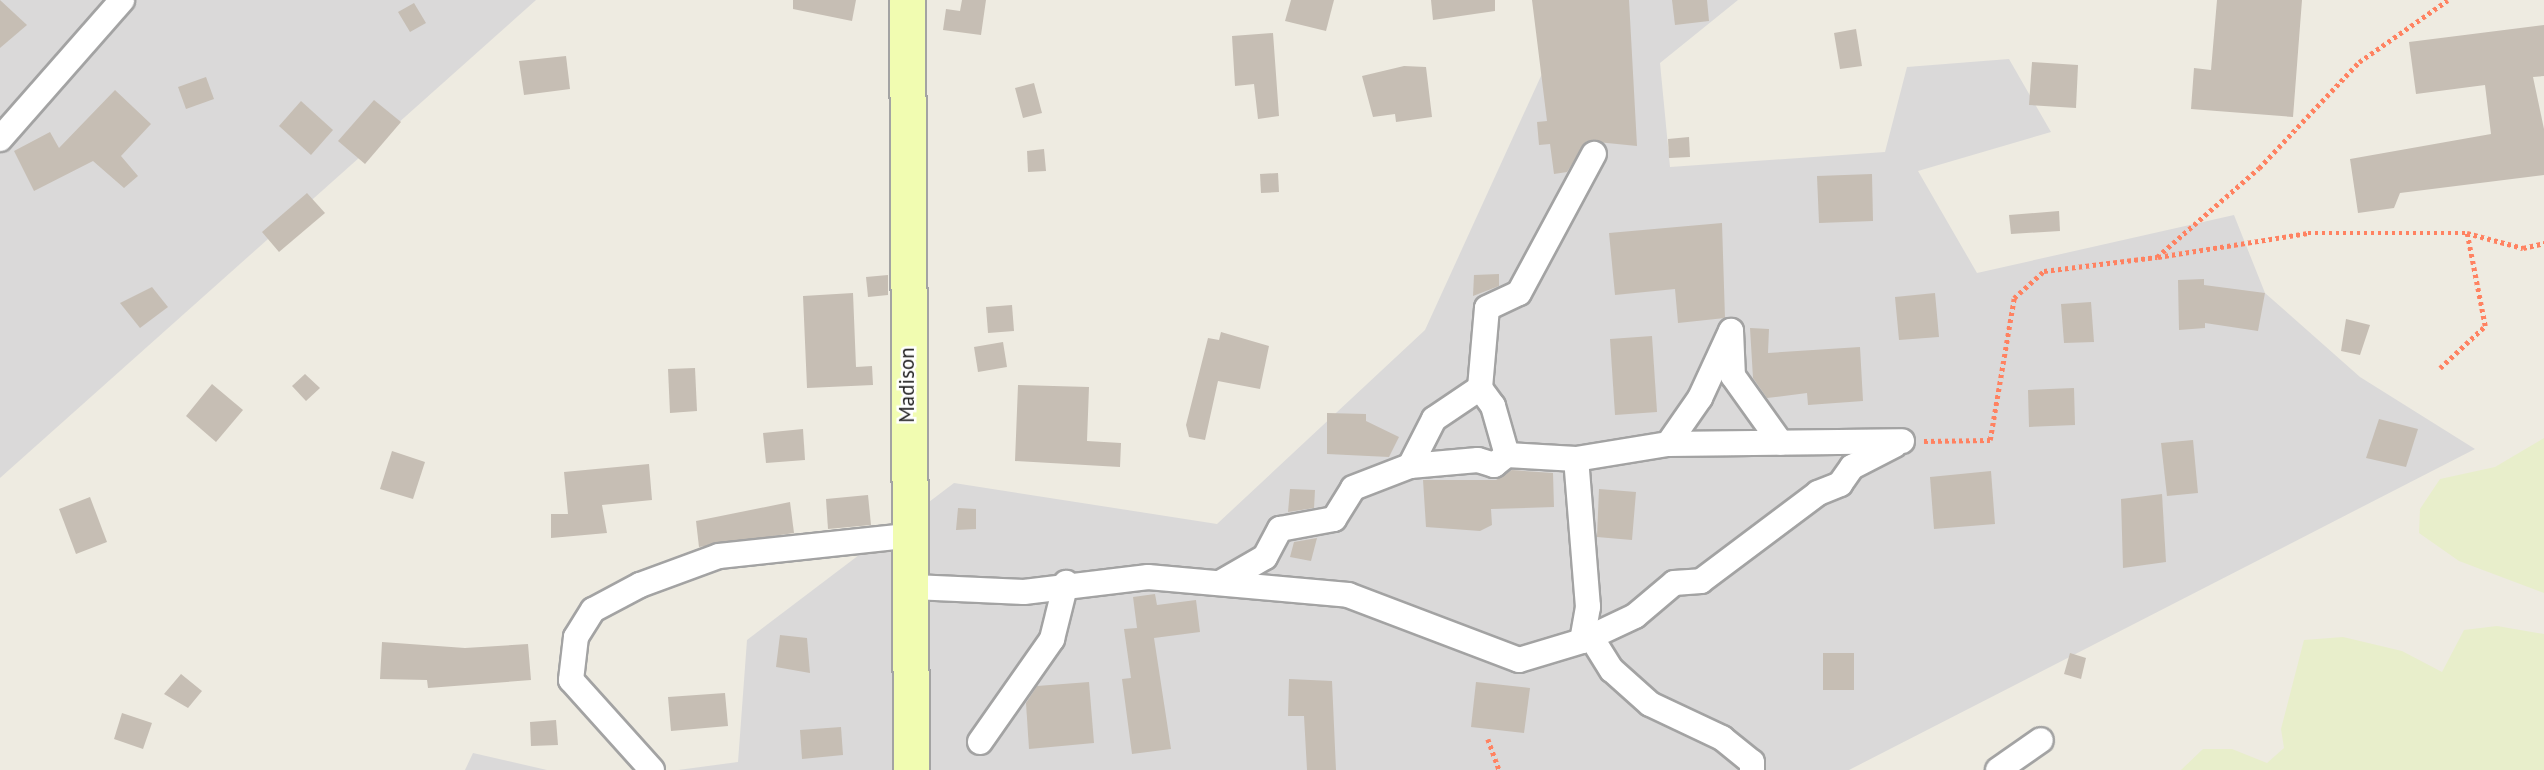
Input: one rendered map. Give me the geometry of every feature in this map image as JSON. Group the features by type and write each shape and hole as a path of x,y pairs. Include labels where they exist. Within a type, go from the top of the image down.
{"street":[{"path":"2,134 122,0"},
{"name":"Madison","path":"907,0 907,536 913,587 911,770"},
{"path":"1507,455 1493,406 1480,388 1487,308 1519,293 1594,154"},
{"path":"1668,444 1700,398 1731,331 1733,376 1781,443"},
{"path":"1410,466 1434,419 1480,388"},
{"path":"1220,583 1265,557 1280,529 1334,519 1353,488 1410,466 1478,460 1494,465 1507,455 1576,459 1668,444 1902,441"},
{"path":"913,587 1024,592 1066,583 1148,577 1348,595 1518,660 1586,639 1635,615 1674,583 1701,581 1818,493 1840,484 1852,467 1902,441"},
{"path":"1576,459 1588,607 1586,639 1612,670 1650,704 1722,738 1752,762 1752,770"},
{"path":"652,770 571,680 576,637 593,610 719,556 907,536"},
{"path":"981,742 1052,639 1066,583"},
{"path":"1998,770 2040,740"}],"path":[{"path":"2157,257 2259,168 2359,62 2448,0"},
{"path":"1902,441 1990,440 2014,298 2045,271 2157,257 2308,233 2467,233 2523,248 2544,243"},
{"path":"2440,368 2486,326 2467,233"},
{"path":"1488,739 1499,770"}],"shaded area":[{"path":"0,0 536,0 0,478"},
{"path":"1598,0 1738,0 1660,63 1670,167 1885,152 1907,67 2009,59 2051,132 1918,171 1977,273 2234,215 2265,293 2360,377 2475,449 1849,770 678,770 738,762 747,640 954,483 1217,524 1425,330 1541,76"},
{"path":"473,753 547,770 465,770"}],"green space":[{"path":"2544,438 2544,593 2459,561 2419,533 2420,509 2440,479 2495,467"},
{"path":"2497,626 2544,634 2544,770 2181,770 2203,749 2232,749 2267,763 2284,748 2281,729 2304,640 2343,637 2402,651 2442,672 2464,630"}],"building":[{"path":"0,0 27,25 0,48"},
{"path":"793,0 856,0 852,21 793,9"},
{"path":"962,0 986,0 981,35 943,30 946,9 960,11"},
{"path":"1291,0 1334,0 1326,31 1285,21"},
{"path":"1431,0 1495,0 1495,11 1433,20"},
{"path":"1532,0 1629,0 1637,146 1587,141 1567,172 1554,174 1550,144 1539,145 1537,122 1547,121"},
{"path":"1672,0 1707,0 1709,21 1675,25"},
{"path":"2217,0 2302,0 2293,117 2191,109 2194,68 2211,70"},
{"path":"414,3 426,23 410,32 398,12"},
{"path":"2544,25 2544,76 2533,77 2544,129 2544,175 2400,193 2394,208 2358,213 2350,159 2491,134 2485,85 2416,94 2409,42"},
{"path":"1856,29 1862,66 1840,69 1834,33"},
{"path":"1273,33 1279,116 1258,119 1254,84 1235,86 1232,36"},
{"path":"566,56 570,89 524,95 519,61"},
{"path":"2032,62 2078,65 2076,108 2029,105"},
{"path":"1404,66 1426,67 1432,117 1396,122 1395,114 1373,117 1362,76"},
{"path":"206,77 214,99 186,109 178,87"},
{"path":"1034,83 1042,113 1023,118 1015,88"},
{"path":"115,90 151,124 121,156 138,176 124,188 93,161 34,191 14,151 50,132 59,148"},
{"path":"374,100 401,122 365,164 338,141"},
{"path":"301,101 333,130 311,155 279,126"},
{"path":"1689,137 1690,157 1669,158 1668,139"},
{"path":"1044,149 1046,171 1028,172 1027,151"},
{"path":"1278,173 1279,192 1261,193 1260,174"},
{"path":"1872,174 1873,221 1819,223 1817,176"},
{"path":"307,193 325,213 279,252 262,232"},
{"path":"2059,211 2060,231 2011,234 2009,215"},
{"path":"1722,223 1725,318 1678,323 1675,289 1615,295 1609,233"},
{"path":"1499,274 1499,286 1473,296 1474,275"},
{"path":"888,275 888,295 868,297 866,277"},
{"path":"2204,279 2204,285 2265,293 2258,331 2205,323 2205,328 2179,330 2178,280"},
{"path":"152,287 168,307 140,328 120,303"},
{"path":"853,293 856,367 872,366 873,385 807,388 803,296"},
{"path":"1935,293 1939,337 1899,340 1895,297"},
{"path":"2091,302 2094,342 2064,343 2061,304"},
{"path":"1012,305 1014,331 988,333 986,307"},
{"path":"2346,319 2370,325 2360,355 2341,351"},
{"path":"1750,328 1769,329 1768,353 1860,347 1863,401 1808,405 1807,393 1767,398 1753,378"},
{"path":"1221,332 1269,346 1260,389 1218,381 1205,440 1189,437 1186,425 1208,338 1219,340"},
{"path":"1652,336 1657,412 1615,415 1610,339"},
{"path":"1003,342 1007,367 978,372 974,347"},
{"path":"695,368 697,411 670,413 668,369"},
{"path":"305,374 320,388 306,401 292,386"},
{"path":"212,384 243,410 216,442 186,416"},
{"path":"1018,385 1089,387 1087,441 1121,443 1120,467 1015,461"},
{"path":"2074,388 2075,425 2029,427 2028,390"},
{"path":"1327,413 1366,414 1366,421 1399,437 1389,457 1327,454"},
{"path":"2379,419 2418,429 2406,467 2366,458"},
{"path":"803,429 805,460 766,463 763,433"},
{"path":"2193,440 2198,493 2167,496 2161,443"},
{"path":"392,451 425,462 413,499 380,489"},
{"path":"649,464 652,500 602,505 607,533 551,538 551,514 568,514 564,472"},
{"path":"1512,470 1553,473 1554,507 1491,509 1492,525 1480,531 1426,527 1423,480 1496,480"},
{"path":"1991,471 1995,524 1934,529 1930,477"},
{"path":"1290,489 1315,490 1314,508 1288,512"},
{"path":"1599,489 1636,492 1632,540 1597,537"},
{"path":"2162,494 2166,562 2123,568 2121,499"},
{"path":"868,495 871,525 828,529 826,499"},
{"path":"90,497 107,542 76,554 59,509"},
{"path":"790,502 794,533 699,547 696,521"},
{"path":"958,508 976,509 976,529 956,530"},
{"path":"1317,538 1311,561 1290,557 1294,542"},
{"path":"1155,594 1157,605 1196,600 1200,632 1154,638 1171,749 1132,754 1122,679 1131,678 1124,629 1137,628 1133,597"},
{"path":"780,635 807,638 810,673 776,667"},
{"path":"382,642 465,648 528,644 531,680 428,688 427,680 380,679"},
{"path":"1823,653 1854,653 1854,690 1823,690"},
{"path":"2070,653 2086,658 2081,679 2064,674"},
{"path":"181,674 202,691 188,708 164,694"},
{"path":"1289,679 1332,681 1336,770 1307,770 1304,716 1288,716"},
{"path":"1089,682 1094,743 1029,749 1026,703 1037,686"},
{"path":"1476,682 1530,688 1524,733 1471,727"},
{"path":"725,693 728,726 671,731 668,697"},
{"path":"122,713 152,723 143,749 114,739"},
{"path":"556,720 558,745 531,746 530,722"},
{"path":"841,727 843,755 802,759 800,730"}]}
